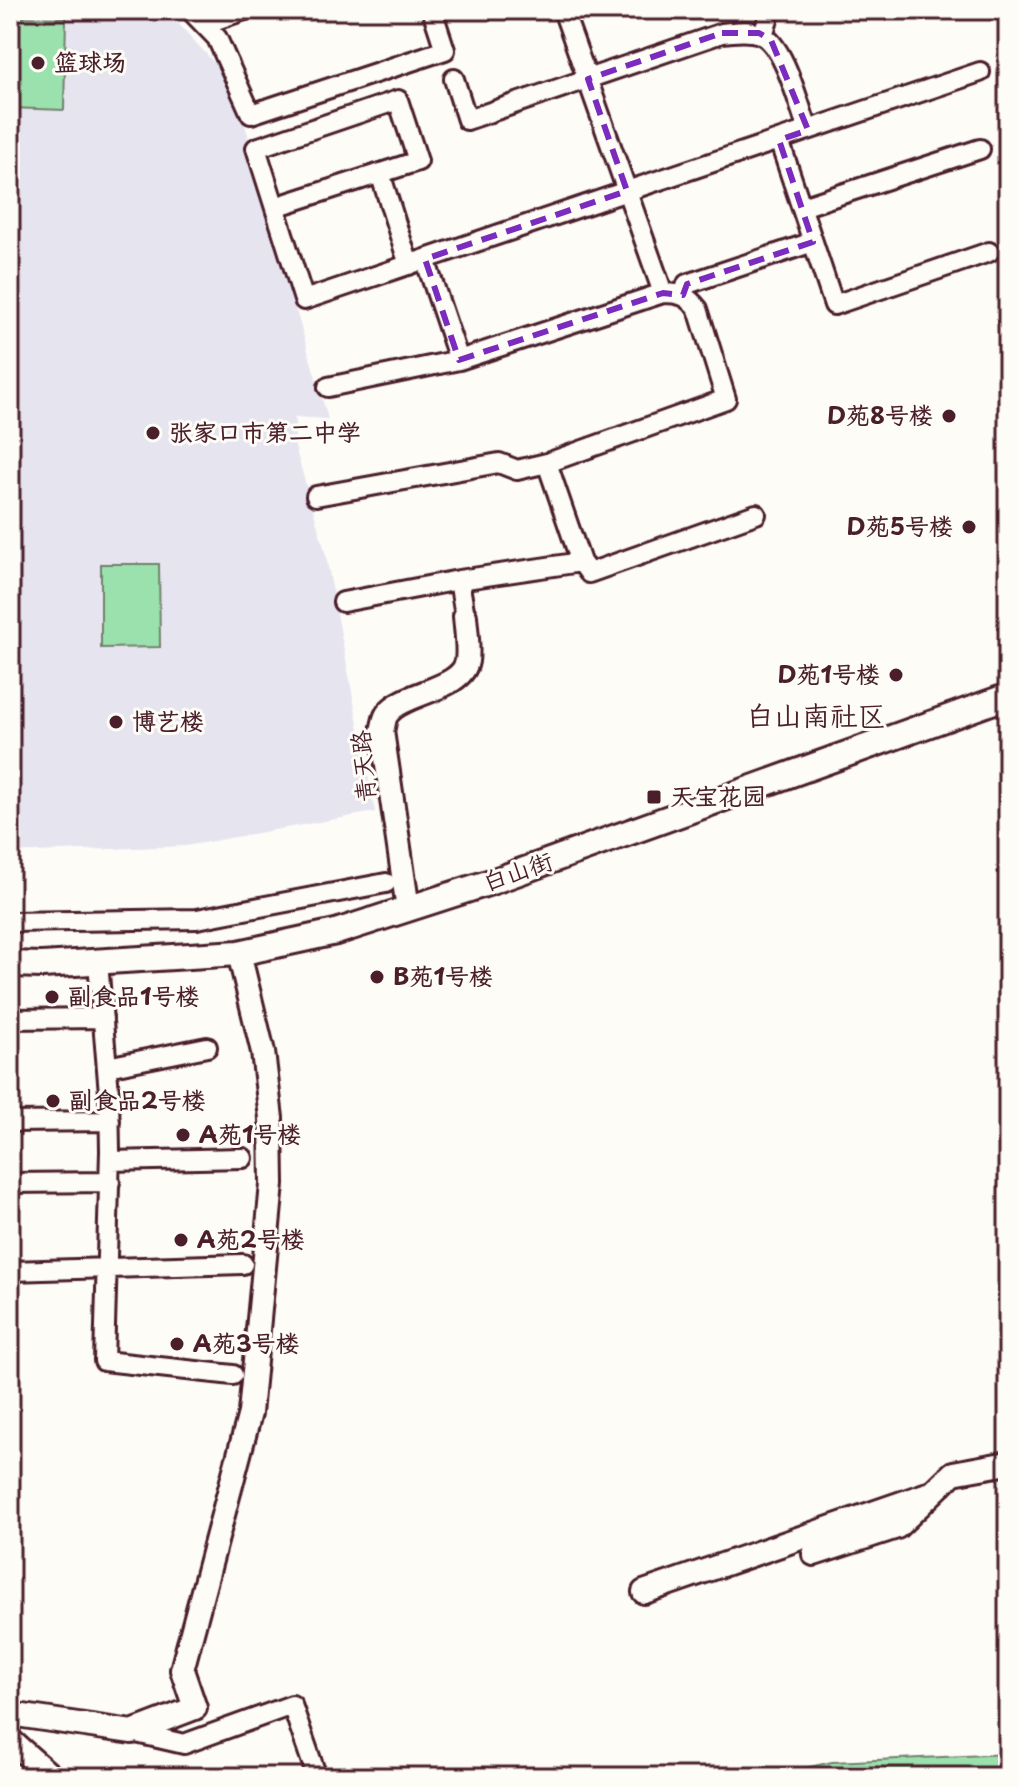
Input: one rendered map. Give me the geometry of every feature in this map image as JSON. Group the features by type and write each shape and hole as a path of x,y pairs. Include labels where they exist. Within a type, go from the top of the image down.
{"main road":[{"name":"白山街","path":"10,964 239,953 336,932 494,881 1008,696"}],"street":[{"path":"190,10 217,38 251,114 445,50 437,12"},
{"path":"204,24 245,10"},
{"path":"563,10 663,293"},
{"path":"763,35 771,10"},
{"path":"454,79 467,120 722,33 743,31 771,40 781,56 808,130"},
{"path":"275,207 418,161 398,100 256,148 304,300 980,72"},
{"path":"779,140 834,305 989,252"},
{"path":"802,207 980,149"},
{"path":"380,173 459,360"},
{"path":"683,295 687,284 813,242"},
{"path":"316,496 499,463 517,470 547,463 726,399 698,309 683,295 663,293 459,360 328,387"},
{"path":"547,463 581,562 589,573 756,514"},
{"path":"343,602 459,580 581,562"},
{"path":"459,580 465,616"},
{"name":"青天路","path":"408,909 382,731 386,714 396,706 454,679 463,671 467,661 465,616"},
{"path":"10,922 197,919 386,883"},
{"path":"132,1732 195,1708 182,1670 250,1413 272,1184 271,1118 263,1052 239,953"},
{"path":"98,962 110,1121 104,1361 233,1375"},
{"path":"10,1019 103,1018"},
{"path":"107,1067 207,1047"},
{"path":"10,1122 110,1121"},
{"path":"110,1161 243,1158"},
{"path":"10,1183 110,1182"},
{"path":"10,1271 243,1264"},
{"path":"814,1554 897,1527 953,1473 1008,1463"},
{"path":"644,1592 928,1494"},
{"path":"10,1714 132,1732 184,1744 292,1705 317,1777"},
{"path":"10,1740 52,1777"}],"highlighted area":[{"path":"722,33 759,33 771,40 808,130 779,140 813,242 687,284 683,295 663,293 459,360 425,259 627,191 588,79"}],"shaded area":[{"name":"张家口市第二中学","path":"10,10 166,10 220,69 240,105 273,232 328,419 295,417 295,447 325,551 375,812 185,846 10,853"}],"green space":[{"name":"篮球场","path":"10,17 66,18 64,110 10,108"},
{"path":"101,564 159,564 160,647 101,648"},
{"path":"1008,1754 1008,1777 765,1777 832,1762"}],"place":[{"name":"篮球场","path":"38,63"},
{"name":"D苑8号楼","path":"949,416"},
{"name":"张家口市第二中学","path":"153,433"},
{"name":"D苑5号楼","path":"969,527"},
{"name":"D苑1号楼","path":"896,675"},
{"name":"博艺楼","path":"116,722"},
{"name":"天宝花园","path":"654,797"},
{"name":"B苑1号楼","path":"377,977"},
{"name":"副食品1号楼","path":"52,997"},
{"name":"副食品2号楼","path":"53,1101"},
{"name":"A苑1号楼","path":"183,1135"},
{"name":"A苑2号楼","path":"181,1240"},
{"name":"A苑3号楼","path":"177,1344"}],"district":[{"name":"白山南社区","path":"816,716"}]}
